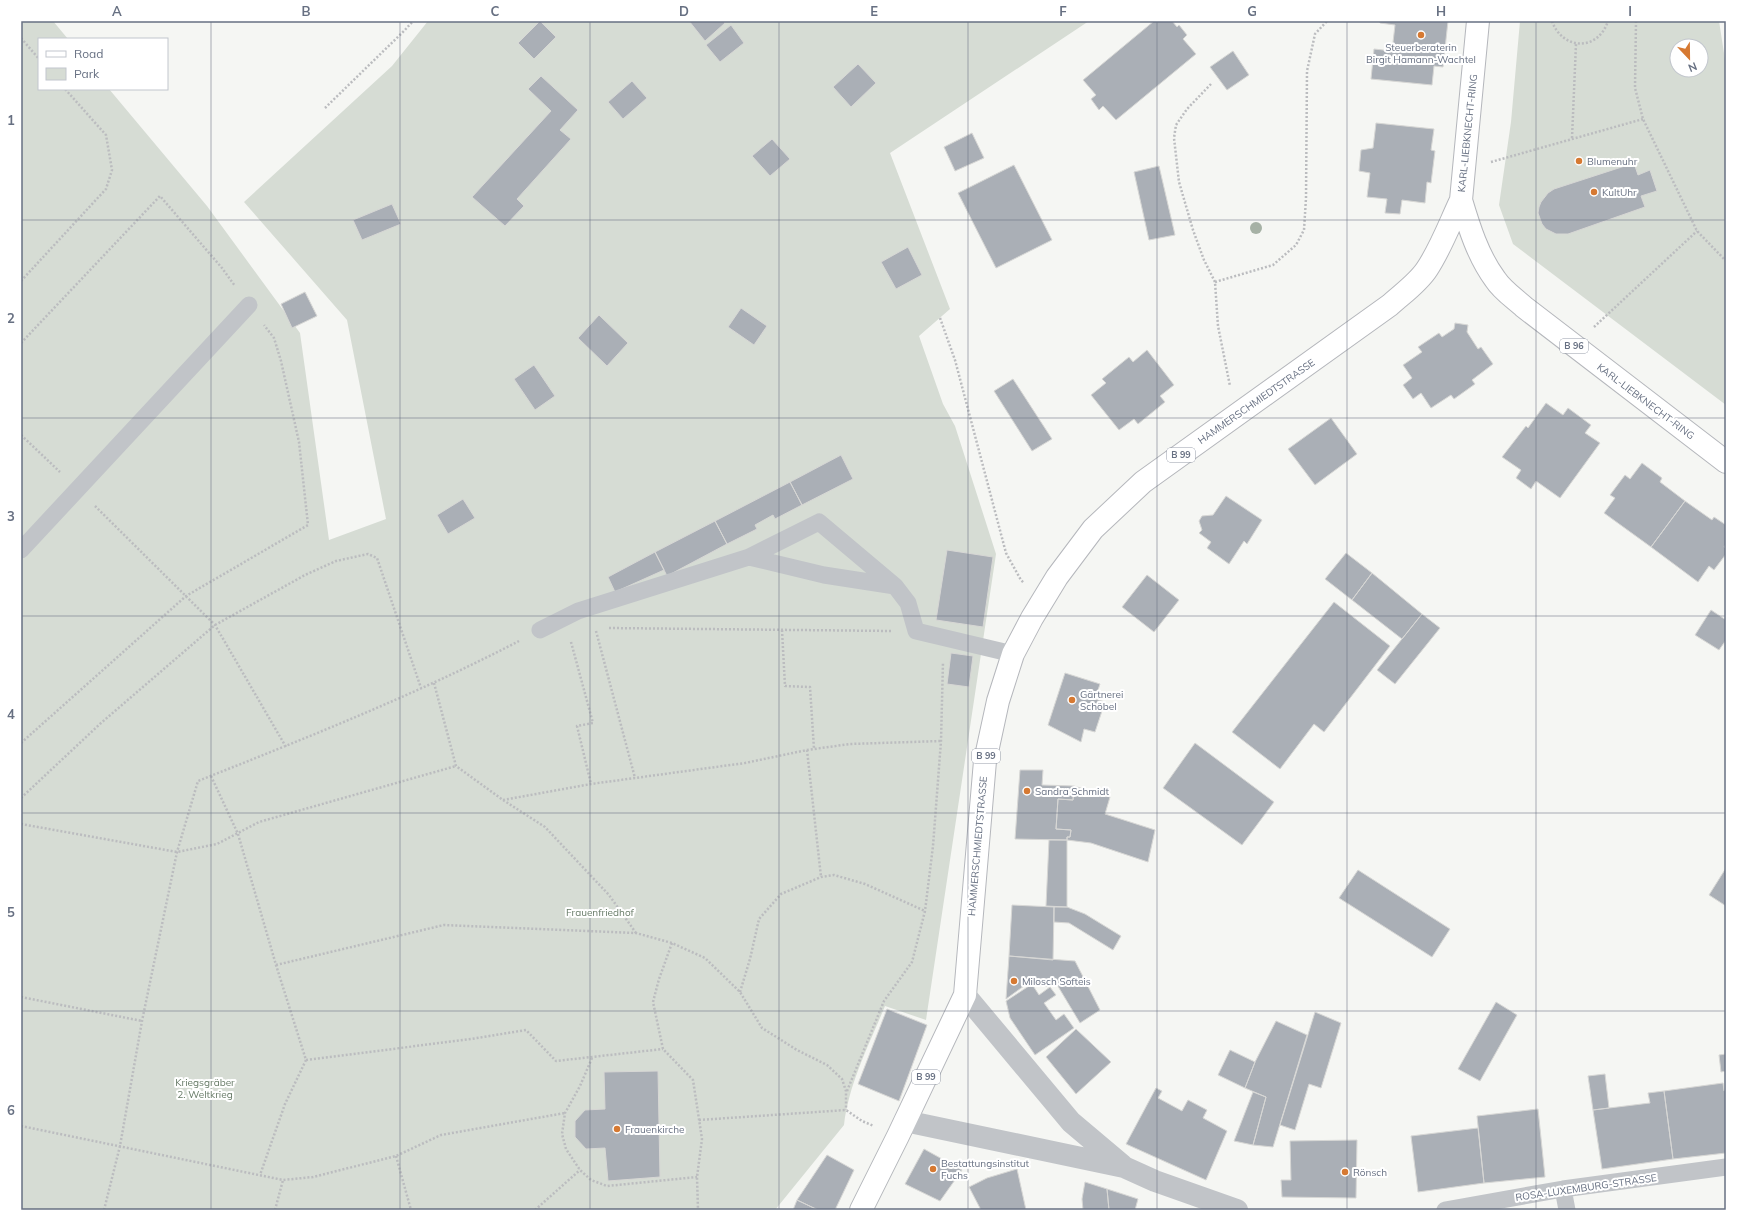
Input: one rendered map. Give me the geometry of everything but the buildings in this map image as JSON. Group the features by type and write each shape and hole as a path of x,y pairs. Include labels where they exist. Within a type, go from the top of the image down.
{"main road":[{"name":"KARL-LIEBKNECHT-RING","path":"1478,21 1461,200 1476,245 1495,280 1524,307 1726,462"},
{"name":"HAMMERSCHMIEDTSTRASSE","path":"861,1210 965,995 985,761 998,702 1013,654 1043,600 1057,578 1093,529 1143,482 1390,305 1408,289 1426,270 1443,241 1461,200"}],"street":[{"path":"965,995 1071,1122 1124,1167"},
{"path":"905,1121 1124,1167 1155,1181 1237,1210"}],"lane":[{"path":"21,550 249,305"},
{"path":"540,630 578,611 749,557 819,522 895,586 908,603 916,631 1013,654"},
{"path":"749,557 824,575 895,586"},
{"name":"ROSA-LUXEMBURG-STRASSE","path":"1446,1210 1563,1189 1726,1167"},
{"path":"1563,1189 1568,1210"}],"path":[{"path":"325,108 413,21"},
{"path":"1215,282 1273,265 1296,245 1304,230 1306,198 1307,70 1315,34 1327,21"},
{"path":"1552,21 1560,36 1576,44 1585,44 1594,41 1600,35 1608,21"},
{"path":"1636,21 1635,88 1643,119 1696,232 1726,261"},
{"path":"21,38 38,58"},
{"path":"1572,138 1576,44"},
{"path":"1211,84 1187,109 1176,125 1174,138 1179,182 1193,230 1204,260 1215,282 1218,326 1236,415"},
{"path":"21,281 106,189 112,170 106,135 66,90"},
{"path":"1464,169 1643,119"},
{"path":"1574,346 1696,232"},
{"path":"940,318 955,360 1006,553 1020,580 1043,600"},
{"path":"21,435 78,489 215,625 286,747"},
{"path":"21,798 101,723 215,625 305,575 336,561 368,554 378,558 421,688"},
{"path":"21,742 186,596"},
{"path":"104,1210 120,1146 142,1021 177,852 198,781 286,747 458,672 540,630 567,628 593,723 577,726 591,784"},
{"path":"596,628 635,778"},
{"path":"604,628 916,631"},
{"path":"782,630 785,686 810,688 814,749"},
{"path":"846,1091 884,1001 912,962 925,911 933,846 941,741 944,638"},
{"path":"434,682 456,766 503,800 545,827 609,895 636,933"},
{"path":"503,800 591,784 744,763 807,750 850,744 941,741"},
{"path":"807,750 821,877"},
{"path":"21,824 177,852 217,844 259,822 456,766"},
{"path":"211,776 238,834 276,966 306,1060 285,1104 260,1175"},
{"path":"740,992 750,959 759,919 781,894 821,877 834,875 866,884 925,911"},
{"path":"276,966 444,925 636,933 672,943 705,958 740,992 762,1028 797,1050 827,1065 842,1079 846,1091 846,1110"},
{"path":"672,943 653,1002 663,1049 693,1080 702,1139 697,1177 698,1210"},
{"path":"21,997 142,1021"},
{"path":"306,1060 464,1040 526,1030 556,1061 663,1049"},
{"path":"592,1057 580,1086 565,1113 562,1134 566,1149 580,1170 591,1180 608,1186 697,1177"},
{"path":"699,1120 846,1110 862,1121"},
{"path":"21,1126 283,1180 313,1177 396,1156 441,1135 565,1113"},
{"path":"396,1156 411,1210"},
{"path":"535,1210 580,1170"},
{"path":"275,1210 283,1180"}],"green space":[{"name":"Frauenfriedhof","path":"21,21 53,21 67,38 38,38 38,90 110,90 207,206 300,333 329,540 386,519 347,320 244,202 392,66 428,21 728,21 731,23 734,21 1089,21 890,153 950,309 919,336 943,404 955,426 996,554 926,1020 885,1006 855,1079 850,1094 844,1125 775,1210 21,1210"},
{"path":"1520,21 1719,21 1726,66 1726,405 1513,244 1499,205 1511,122"}],"place":[{"name":"Steuerberaterin Birgit Hamann-Wachtel","path":"1421,35"},
{"name":"Blumenuhr","path":"1579,161"},
{"name":"KultUhr","path":"1594,192"},
{"name":"Gärtnerei Schöbel","path":"1072,700"},
{"name":"Sandra Schmidt","path":"1027,791"},
{"name":"Milosch Softeis","path":"1014,981"},
{"name":"Frauenkirche","path":"617,1129"},
{"name":"Bestattungsinstitut Fuchs","path":"933,1169"},
{"name":"Rönsch","path":"1345,1172"}],"park label":[{"name":"Kriegsgräber 2. Weltkrieg","path":"205,1088"}]}
